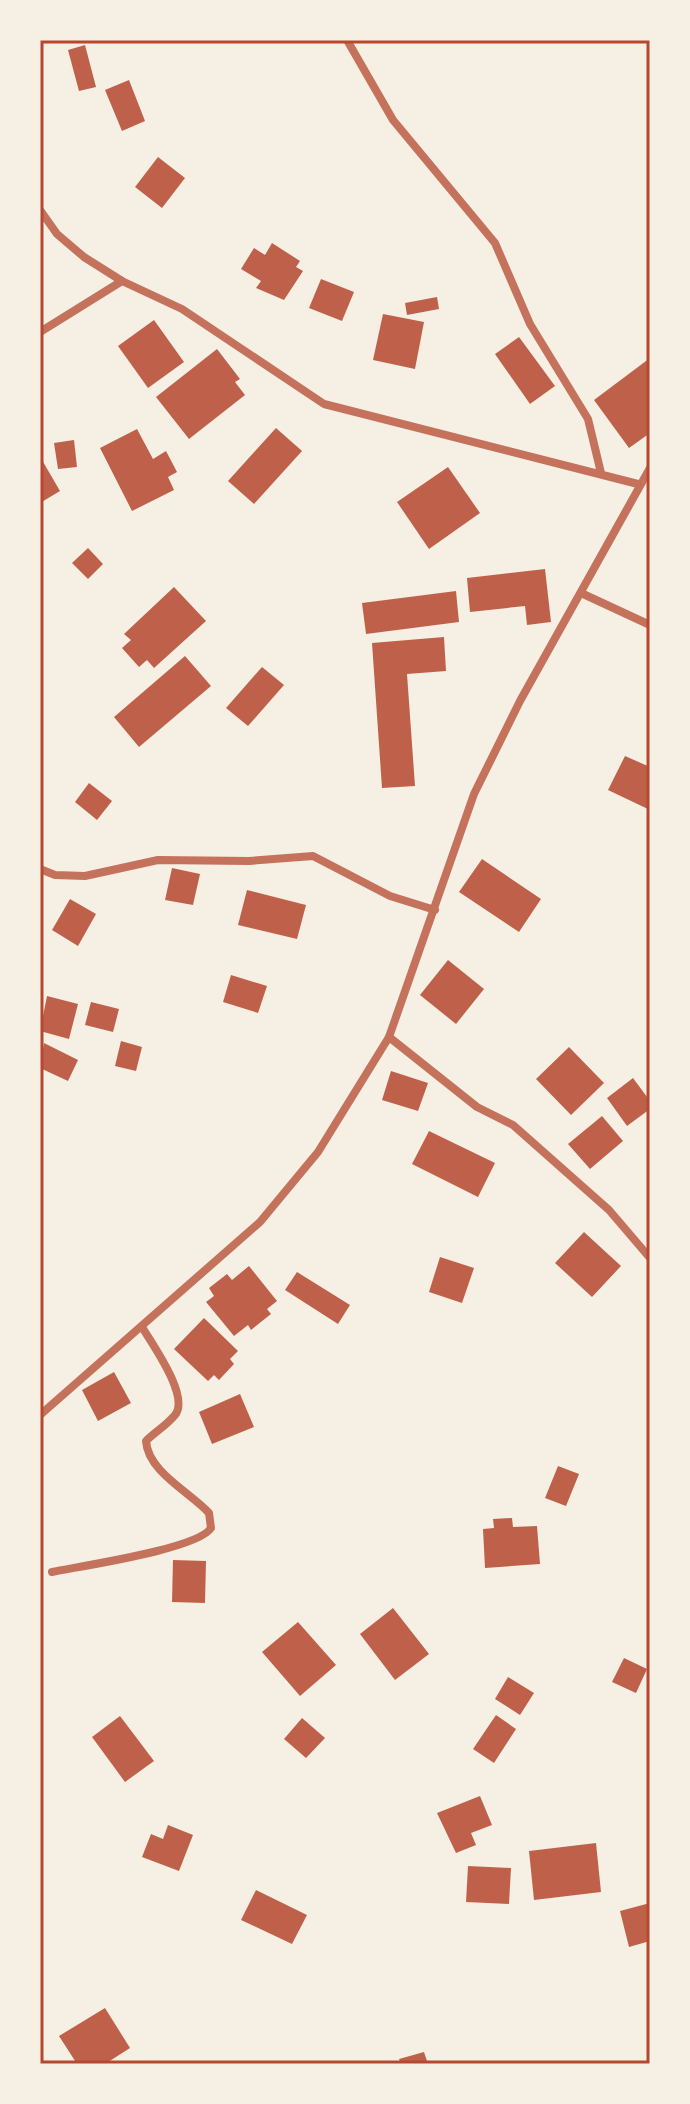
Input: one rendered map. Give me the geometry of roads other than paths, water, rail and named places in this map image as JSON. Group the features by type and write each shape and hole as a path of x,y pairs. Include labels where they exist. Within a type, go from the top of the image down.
{"street":[{"path":"347,40 393,120 495,243 530,324 588,419 601,473"},
{"path":"40,210 57,234 122,281 182,309 324,404 638,484"},
{"path":"40,332 122,281"},
{"path":"40,1415 260,1222 318,1152 389,1037 474,794 520,701 638,484 650,468"},
{"path":"581,593 650,625"},
{"path":"40,869 55,875 85,876 158,860 249,861 313,856 390,896 435,910"},
{"path":"389,1037 477,1107 522,1133 609,1210 650,1258"},
{"path":"52,1572 177,1546 206,1537 211,1528 209,1513 163,1473 147,1451 146,1441 178,1413 180,1400 169,1373 142,1327"}]}
